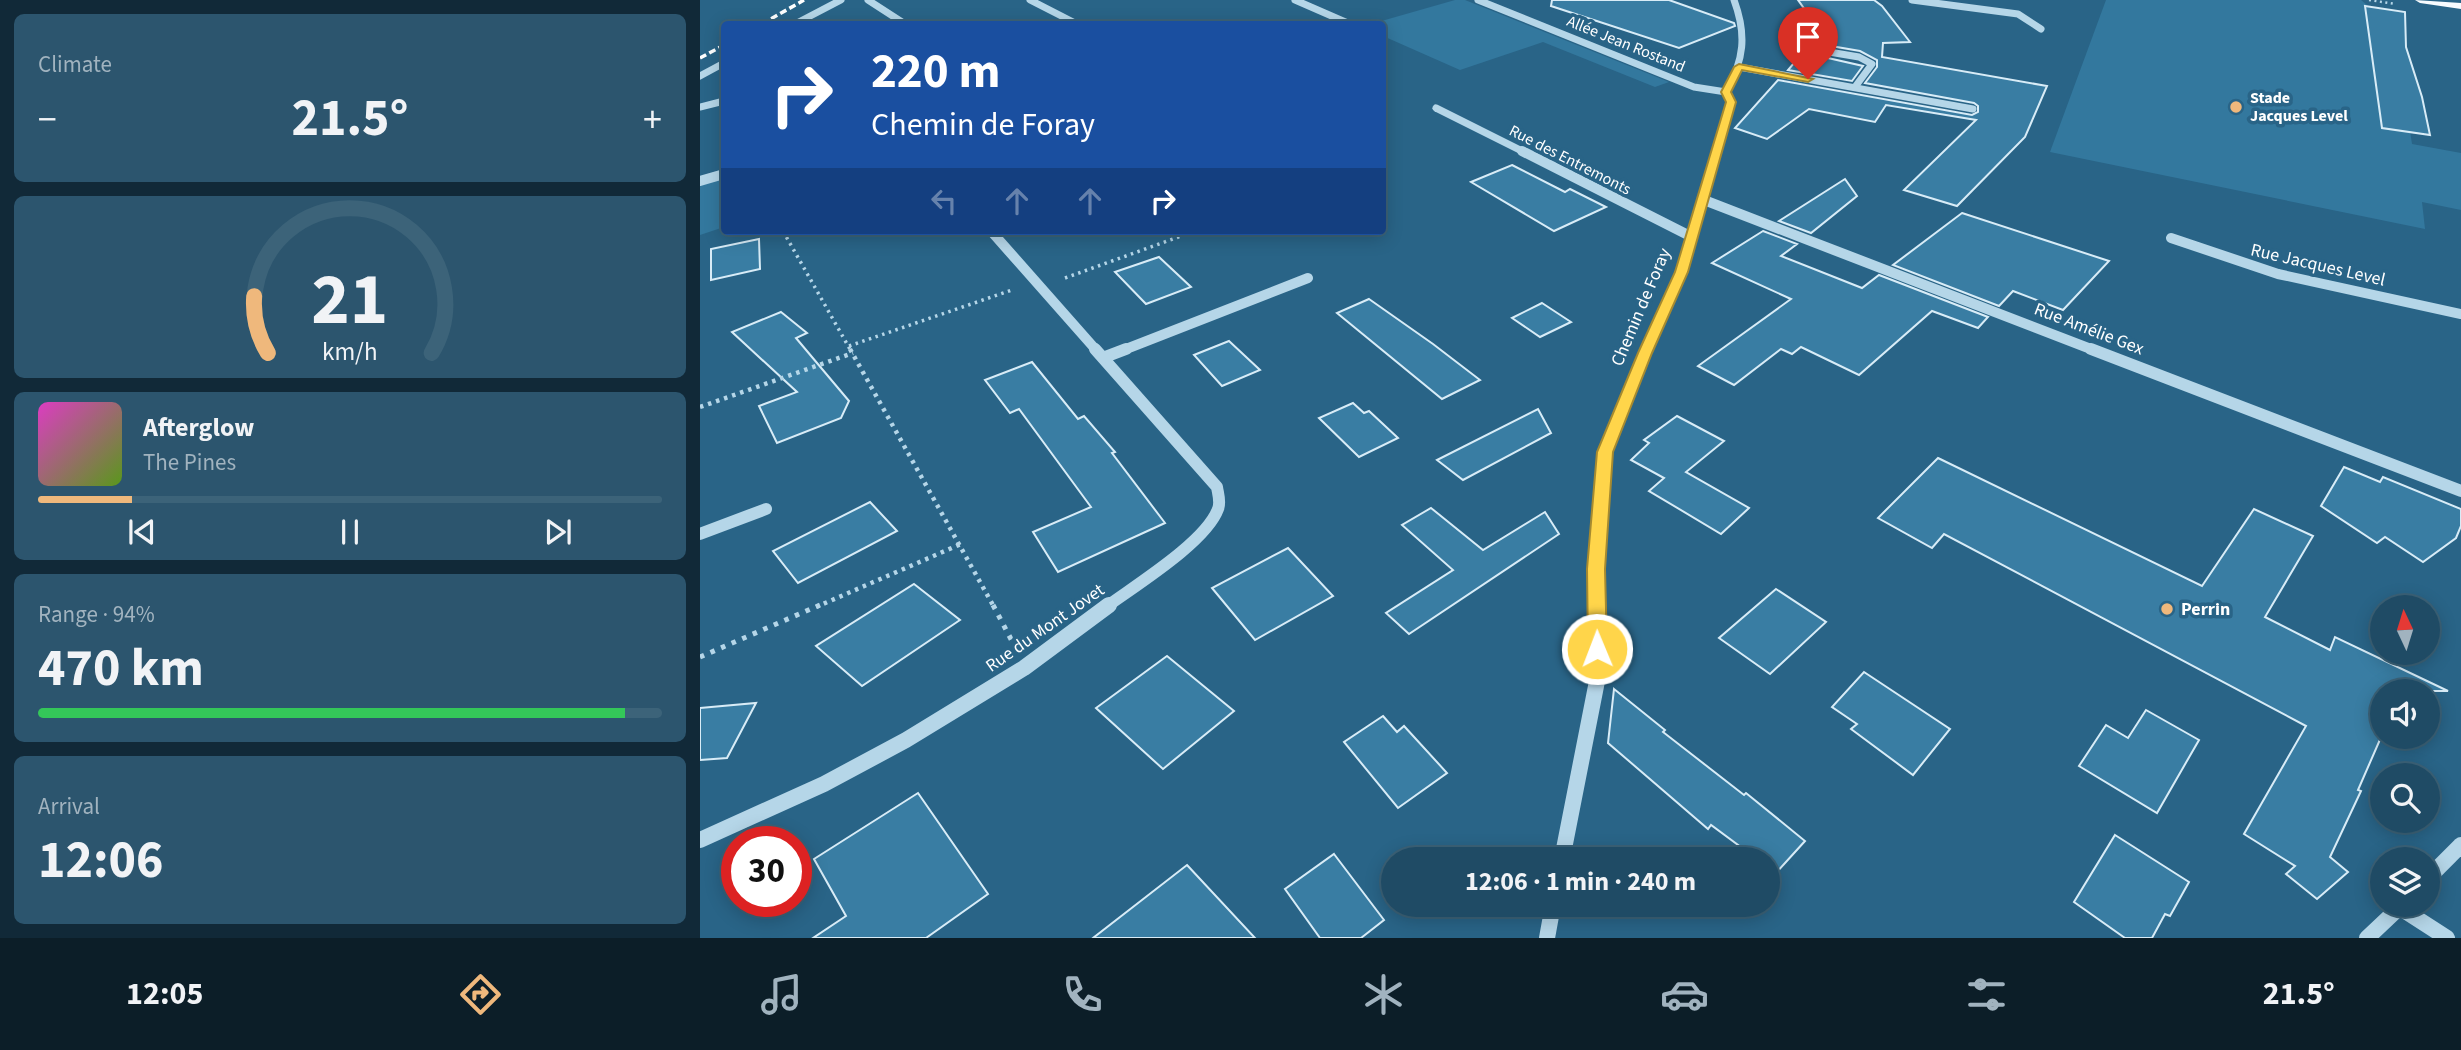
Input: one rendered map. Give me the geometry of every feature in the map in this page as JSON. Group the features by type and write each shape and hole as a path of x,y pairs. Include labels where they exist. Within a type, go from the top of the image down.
{"main road":[{"path":"2420,0 2461,6"}],"street":[{"path":"802,21 841,0"},
{"path":"868,0 900,21"},
{"path":"1030,0 1071,21"},
{"path":"1295,0 1343,21"},
{"name":"Allée Jean Rostand","path":"1478,0 1694,87 1726,92"},
{"name":"Chemin de Foray","path":"1564,847 1598,676 1596,569 1605,452 1645,353 1682,272 1704,200 1731,102 1726,92 1739,67 1746,34 1734,0"},
{"path":"1913,0 2018,14 2041,29"},
{"path":"1829,52 1858,57 1872,64 1855,87"},
{"path":"700,76 721,65"},
{"path":"1739,67 1973,109"},
{"path":"700,107 721,102"},
{"name":"Rue des Entremonts","path":"1436,108 1692,237"},
{"path":"700,181 721,175"},
{"name":"Rue Amélie Gex","path":"1704,200 2461,491"},
{"name":"Rue du Mont Jovet","path":"700,840 824,784 906,740 1024,668 1180,552 1213,522 1220,505 1217,487 995,235"},
{"name":"Rue Jacques Level","path":"2171,238 2262,272 2461,314"},
{"path":"1105,357 1308,278"},
{"path":"700,534 766,509"},
{"path":"2440,866 2461,845"},
{"path":"1546,938 1550,917"},
{"path":"2367,938 2389,917"},
{"path":"2417,917 2448,938"}],"path":[{"path":"785,235 961,544 1024,668"},
{"path":"849,346 1183,235"},
{"path":"700,407 853,354"},
{"path":"700,657 961,544"}],"shaded area":[{"path":"1455,0 1465,0 1669,82 1655,87 1543,42 1460,70 1386,37 1386,21 1382,21"},
{"name":"Stade Jacques Level","path":"2106,0 2361,0 2373,10 2392,13 2412,144 2461,153 2461,210 2422,202 2425,229 2050,152"},
{"path":"721,178 721,228 700,235 700,184"}],"building":[{"path":"1552,0 1669,0 1734,23 1735,26 1679,48 1551,6"},
{"path":"1798,0 1874,0 1882,6 1910,42 1883,43 1882,57 2047,86 2025,137 1957,206 1904,190 1976,120 1886,105 1875,122 1809,109 1767,139 1735,128 1778,80 1972,115 1978,112 1978,106 1974,103 1865,83 1877,67 1877,60 1860,51 1831,46"},
{"path":"2365,6 2405,12 2406,47 2422,97 2430,135 2382,128"},
{"path":"1806,49 1828,58 1863,66 1852,81 1788,70"},
{"path":"1512,165 1565,192 1570,189 1606,207 1554,231 1471,182"},
{"path":"1845,179 1857,196 1811,233 1779,221"},
{"path":"1962,213 2109,261 2063,310 2013,291 1999,306 1893,265"},
{"path":"1763,231 1797,244 1781,256 1862,288 1879,275 1988,317 1978,328 1932,311 1859,375 1801,347 1792,354 1781,349 1734,385 1698,366 1791,299 1712,263"},
{"path":"759,239 760,269 711,280 711,249"},
{"path":"1159,257 1191,287 1146,304 1115,272"},
{"path":"1369,299 1480,380 1442,399 1337,313"},
{"path":"1542,303 1571,322 1540,337 1512,318"},
{"path":"781,312 807,333 796,338 849,401 841,418 777,443 759,406 797,392 732,332"},
{"path":"1229,341 1260,370 1222,386 1194,355"},
{"path":"1032,362 1078,419 1084,416 1115,452 1112,453 1165,523 1058,572 1033,532 1091,507 1019,409 1010,413 985,380"},
{"path":"1353,403 1364,413 1369,411 1398,438 1359,457 1319,418"},
{"path":"1538,409 1551,433 1463,480 1437,460"},
{"path":"1677,416 1724,441 1686,472 1749,508 1721,534 1649,491 1664,478 1631,460 1649,443 1644,440"},
{"path":"1938,458 2202,586 2254,509 2313,536 2265,617 2330,650 2335,637 2370,654 2370,665 2394,665 2423,679 2370,679 2370,749 2376,749 2358,790 2361,791 2330,857 2348,872 2317,899 2286,874 2295,866 2244,834 2306,726 1944,534 1932,548 1878,518"},
{"path":"2344,467 2380,482 2383,477 2461,509 2461,526 2456,538 2423,562 2385,537 2377,543 2321,506"},
{"path":"870,502 897,531 798,583 773,551"},
{"path":"1431,508 1483,550 1545,512 1559,534 1409,634 1386,613 1453,570 1402,525"},
{"path":"1288,548 1333,596 1255,640 1212,588"},
{"path":"914,584 960,620 862,686 816,646"},
{"path":"1776,589 1826,622 1770,674 1719,638"},
{"path":"1167,656 1234,711 1163,769 1096,708"},
{"path":"1864,672 1950,729 1913,775 1851,729 1857,724 1832,707"},
{"path":"1614,689 1665,730 1663,732 1744,795 1746,793 1805,841 1780,869 1780,847 1741,847 1711,825 1708,829 1608,743"},
{"path":"756,703 727,758 700,760 700,708"},
{"path":"2146,710 2199,740 2157,813 2079,766 2106,725 2128,738"},
{"path":"1383,716 1397,732 1404,726 1447,773 1398,808 1344,742"},
{"path":"918,793 988,894 926,938 813,938 846,916 814,859"},
{"path":"2115,835 2189,882 2170,916 2165,914 2152,938 2125,938 2074,902"},
{"path":"1334,854 1384,920 1361,938 1320,938 1285,889"},
{"path":"1187,865 1255,938 1093,938"}],"railway":[{"path":"767,21 804,0"},
{"path":"700,58 721,47"}],"place":[{"name":"Stade Jacques Level","path":"2236,107"},
{"name":"Perrin","path":"2167,609"}],"route":[{"path":"1597,649 1596,569 1605,452 1645,353 1682,272 1731,102 1726,92 1739,67 1808,79"}]}
